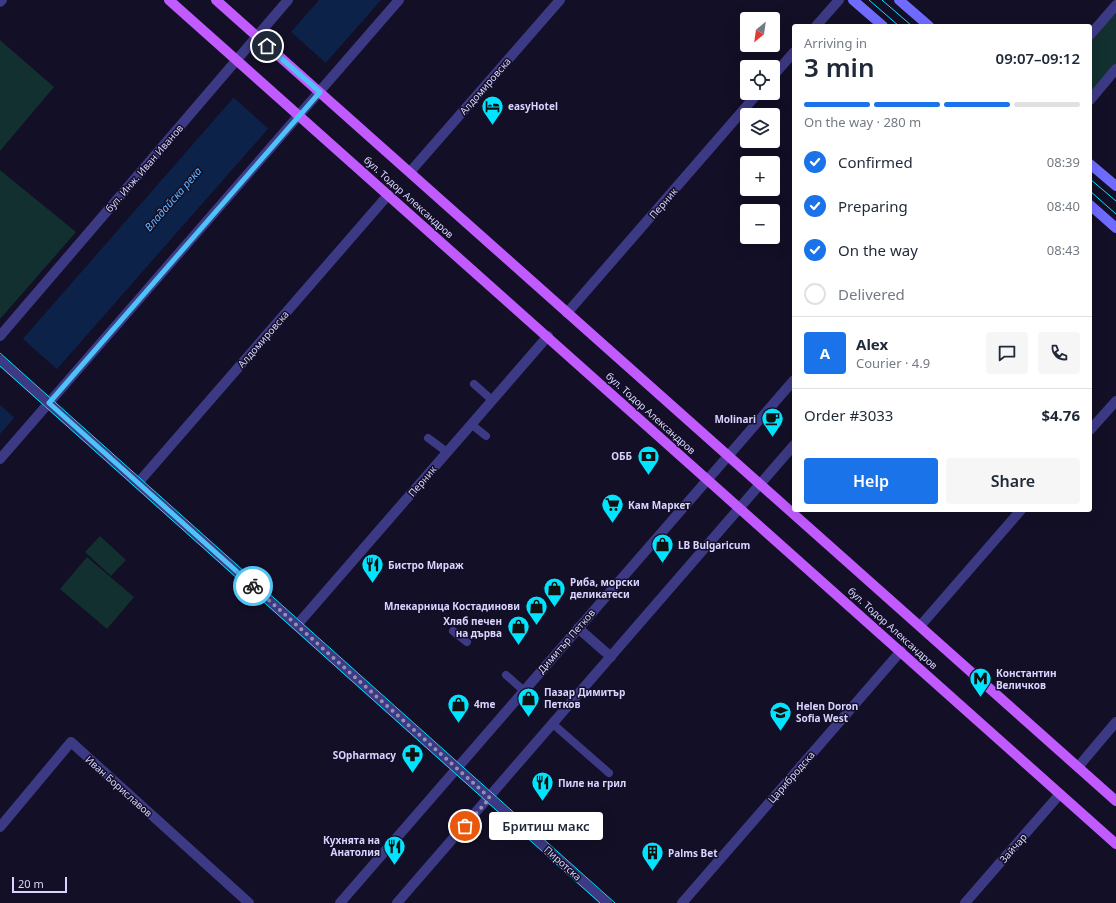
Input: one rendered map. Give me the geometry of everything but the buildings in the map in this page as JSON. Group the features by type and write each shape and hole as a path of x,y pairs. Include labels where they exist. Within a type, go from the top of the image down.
{"main road":[{"name":"бул. Тодор Александров","path":"169,0 548,336 707,480 901,651 1116,844"},
{"name":"бул. Тодор Александров","path":"216,0 728,456 921,625 1116,801"},
{"path":"853,0 881,24"},
{"path":"899,0 927,24"},
{"path":"1092,166 1116,186"},
{"path":"1092,207 1116,228"}],"street":[{"name":"бул. Инж. Иван Иванов","path":"0,336 288,0"},
{"path":"0,459 46,401 318,90 399,0"},
{"name":"Алдомировска","path":"410,172 560,0"},
{"path":"818,24 839,0"},
{"path":"1092,33 1116,5"},
{"path":"780,68 792,54"},
{"path":"1092,98 1116,70"},
{"name":"Перник","path":"567,313 752,100"},
{"name":"Алдомировска","path":"138,483 388,194"},
{"name":"Перник","path":"297,625 548,336"},
{"name":"Пиротска","path":"0,360 607,903"},
{"name":"Димитър Петков","path":"340,903 523,690 792,382"},
{"path":"1092,428 1116,400"},
{"path":"397,903 490,798 792,446"},
{"path":"921,625 1019,512"},
{"path":"578,628 611,657"},
{"name":"Царибродска","path":"682,903 901,651"},
{"path":"1078,766 1116,722"},
{"name":"Иван Бориславов","path":"0,827 71,742 249,903"},
{"name":"Зайчар","path":"965,903 1060,794"}],"lane":[{"path":"474,384 492,400"},
{"path":"472,424 486,436"},
{"path":"428,438 447,452"},
{"path":"453,631 467,642"},
{"path":"506,675 523,690"},
{"path":"553,724 609,773"}],"green space":[{"path":"1116,5 1116,69 1092,98 1092,33"},
{"path":"0,40 54,87 0,151"},
{"path":"0,170 76,232 0,319"},
{"path":"100,536 126,560 111,576 85,552"},
{"path":"87,557 134,597 107,629 60,589"}],"water":[{"name":"Владайска река","path":"319,0 381,0 0,434 0,365"}],"pier":[{"path":"290,31 328,65 270,130 233,97"},
{"path":"22,338 59,371 16,419 0,405 0,363"}],"tram line":[{"path":"869,0 897,24"},
{"path":"882,0 910,24"},
{"path":"1092,181 1116,201"},
{"path":"1092,193 1116,214"},
{"path":"0,353 615,903"},
{"path":"0,366 600,903"}],"way so far":[{"path":"253,586 490,798 465,826"}],"place":[{"name":"easyHotel","path":"493,126"},
{"name":"Molinari","path":"772,438"},
{"name":"ОББ","path":"648,476"},
{"name":"Кам Маркет","path":"613,524"},
{"name":"LB Bulgaricum","path":"662,564"},
{"name":"Бистро Мираж","path":"372,584"},
{"name":"Риба, морски деликатеси","path":"554,608"},
{"name":"Млекарница Костадинови","path":"536,626"},
{"name":"Хляб печен на дърва","path":"518,646"},
{"name":"Константин Величков","path":"980,698"},
{"name":"Пазар Димитър Петков","path":"529,718"},
{"name":"4me","path":"459,724"},
{"name":"Helen Doron Sofia West","path":"781,732"},
{"name":"SOpharmacy","path":"412,774"},
{"name":"Пиле на грил","path":"542,802"},
{"name":"Бритиш макс","path":"465,826"},
{"name":"Кухнята на Анатолия","path":"395,866"},
{"name":"Palms Bet","path":"653,872"}],"route":[{"path":"253,586 49,403 320,92 267,46"}]}
